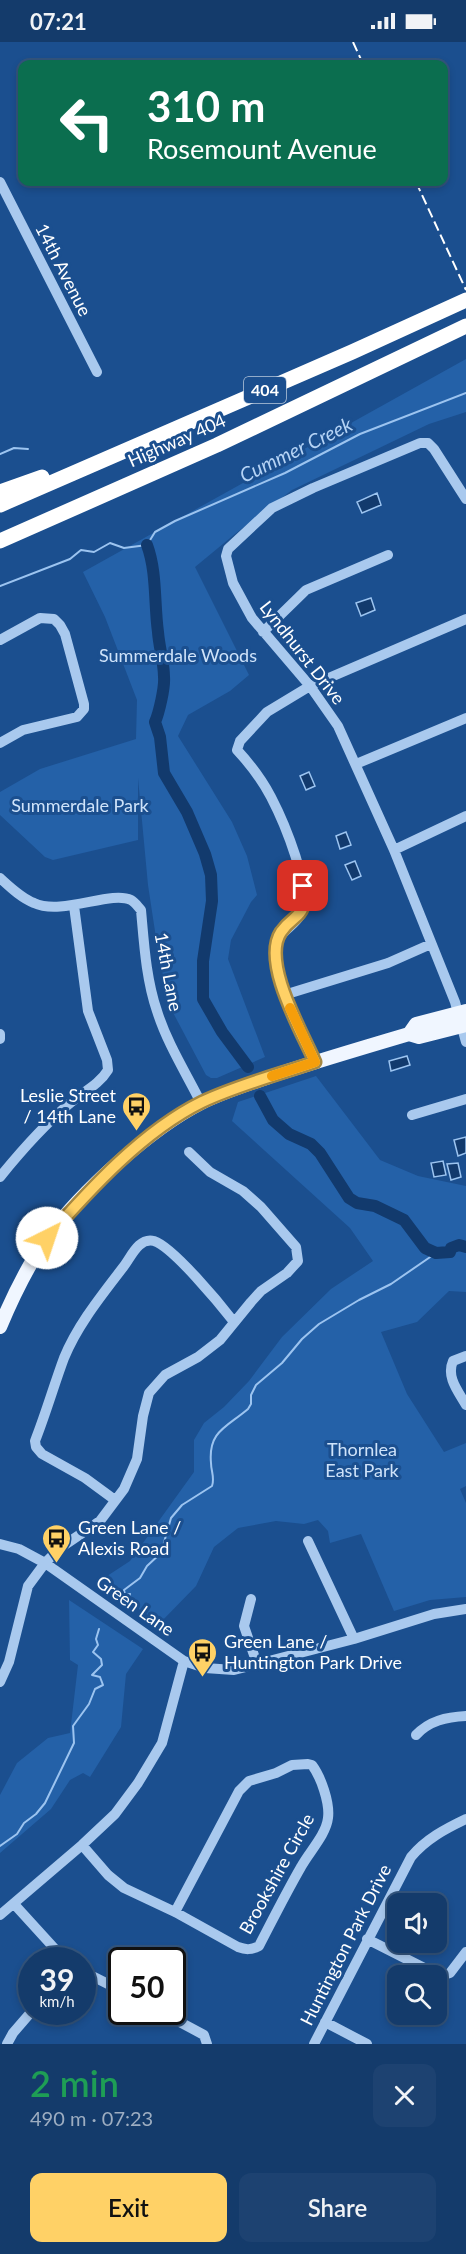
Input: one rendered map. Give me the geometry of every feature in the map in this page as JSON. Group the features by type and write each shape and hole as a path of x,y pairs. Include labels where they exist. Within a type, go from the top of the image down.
{"highway":[{"name":"Highway 404","path":"0,505 466,300"},
{"name":"Highway 404","path":"0,541 217,445 466,326"},
{"path":"0,492 37,477 63,477"}],"main road":[{"path":"0,1327 13,1296 47,1238 94,1184 165,1126 201,1103 238,1087 409,1034 416,1024 463,1019"}],"street":[{"name":"14th Avenue","path":"0,182 97,372"},
{"name":"Lyndhurst Drive","path":"466,499 434,449 428,443 420,443 313,488 272,508 228,549 226,556 237,593 252,618 310,686 338,726 394,850 463,1019 466,1042"},
{"path":"263,632 306,590 388,555"},
{"path":"0,640 40,618 54,619 64,634 84,709 77,717 23,730 0,743"},
{"path":"315,1062 284,995 275,954 281,933 301,914 304,899 301,873 272,798 251,765 237,750 240,741 267,712 310,686 466,619"},
{"path":"356,764 466,718"},
{"path":"394,850 466,816"},
{"name":"14th Lane","path":"0,878 35,904 74,906 105,900 126,899 131,900 141,910 145,949 157,1011 177,1057 201,1103"},
{"path":"0,1177 51,1120 100,1081 108,1070 106,1056 88,1011 74,906"},
{"path":"284,995 388,963 431,944"},
{"path":"0,1034 0,1039"},
{"path":"412,1115 466,1099"},
{"path":"0,1682 9,1662 28,1587 45,1563 67,1542 100,1521 124,1489 136,1459 149,1393 165,1375 198,1357 220,1340 261,1292 294,1267 298,1261 298,1253 289,1237 261,1207 243,1191 210,1172 189,1152"},
{"path":"115,1500 85,1478 42,1454 36,1447 35,1441 65,1356 96,1304 133,1252 145,1241 155,1242 192,1274 234,1322"},
{"path":"466,1356 453,1361 449,1369 450,1377 466,1405"},
{"path":"308,1540 354,1639"},
{"name":"Green Lane","path":"0,1544 19,1549 45,1563 184,1661 205,1668 234,1670 354,1639 434,1614 466,1609"},
{"path":"251,1599 244,1626 257,1664"},
{"path":"0,1915 116,1814 162,1743 184,1661"},
{"path":"416,1735 425,1725 455,1716 466,1716"},
{"name":"Brookshire Circle","path":"82,1845 108,1875 124,1888 248,1950 259,1946 301,1866 326,1827 327,1802 319,1777 312,1765 292,1765 276,1773 249,1781 239,1791 175,1912"},
{"name":"Huntington Park Drive","path":"314,2044 403,1870 420,1847 442,1830 466,1819"},
{"path":"14,1904 53,1947"},
{"path":"367,1939 441,1976 450,1973 466,1952"},
{"path":"325,2022 367,2044"},
{"path":"7,2044 20,2025"},
{"path":"185,2025 204,2035 207,2044"}],"green space":[{"name":"Summerdale Woods","path":"466,359 466,412 429,424 292,490 195,567 249,675 230,691 188,715 178,736 232,822 247,856 257,895 231,940 228,959 265,1057 217,1078 211,1078 206,1075 169,1005 148,885 138,778 138,840 53,860 45,857 0,815 0,792 40,769 136,739 137,700 105,617 83,572"},
{"name":"Thornlea East Park","path":"316,1076 380,1160 418,1176 466,1186 466,1292 449,1291 417,1322 381,1332 407,1394 444,1452 466,1443 466,1486 460,1489 466,1503 466,1597 430,1600 394,1611 361,1534 330,1543 328,1531 318,1520 304,1524 276,1521 238,1528 214,1547 196,1586 160,1623 98,1582 130,1561 194,1472 194,1440 204,1423 224,1407 249,1381 282,1337 331,1289 373,1261 350,1228 232,1121 238,1102"},
{"path":"69,1600 143,1649 126,1674 121,1727 90,1777 83,1773 70,1780 51,1809 0,1853 0,1795 17,1763 48,1738 70,1733 78,1665 70,1660"}],"shaded area":[{"path":"377,493 381,505 362,513 357,502"},
{"path":"371,598 375,610 361,616 356,603"},
{"path":"309,772 315,786 306,790 300,776"},
{"path":"346,832 351,845 340,849 336,836"},
{"path":"355,861 361,876 352,880 345,865"},
{"path":"407,1056 410,1065 391,1071 389,1061"},
{"path":"466,1137 466,1153 458,1156 454,1140"},
{"path":"443,1161 446,1175 434,1177 431,1163"},
{"path":"458,1163 461,1177 451,1180 447,1164"}],"waterway":[{"name":"Cummer Creek","path":"0,586 70,559 81,550 94,552 110,543 124,548 147,545 155,532 175,521 285,473 360,434 466,393"},
{"path":"0,454 14,448 28,449"},
{"path":"147,545 154,577 164,671 163,693 155,722 160,737 164,773 187,812 205,854 211,875 212,901 203,961 203,999 222,1032 248,1067"},
{"path":"260,1096 273,1120 289,1134 311,1144 320,1153 349,1198 357,1203 375,1206 404,1220 425,1248 436,1253 450,1252 451,1248 459,1245 466,1247"},
{"path":"121,1597 129,1597 130,1594 125,1595 124,1590 140,1578 147,1566 161,1553 171,1518 182,1505 212,1486 211,1452 216,1437 220,1431 248,1409 256,1385 282,1363 302,1339 319,1324 391,1284 436,1253"},
{"path":"0,1846 17,1834 24,1823 45,1803 74,1743 73,1726 89,1704 95,1689 103,1685 100,1677 92,1675 102,1665 101,1659 93,1652 98,1645 96,1639 99,1629"}],"railway":[{"path":"353,42 361,60"},
{"path":"418,186 466,290"}],"slow traffic":[{"path":"272,1076 315,1062 290,1008"}],"place":[{"name":"Leslie Street / 14th Lane","path":"137,1132"},
{"name":"Green Lane / Alexis Road","path":"57,1564"},
{"name":"Green Lane / Huntington Park Drive","path":"203,1678"}],"route":[{"path":"47,1238 94,1184 174,1119 201,1103 238,1087 315,1062 284,995 275,954 281,933 301,914 304,899 303,886"}],"park label":[{"name":"Summerdale Park","path":"80,806"}]}
